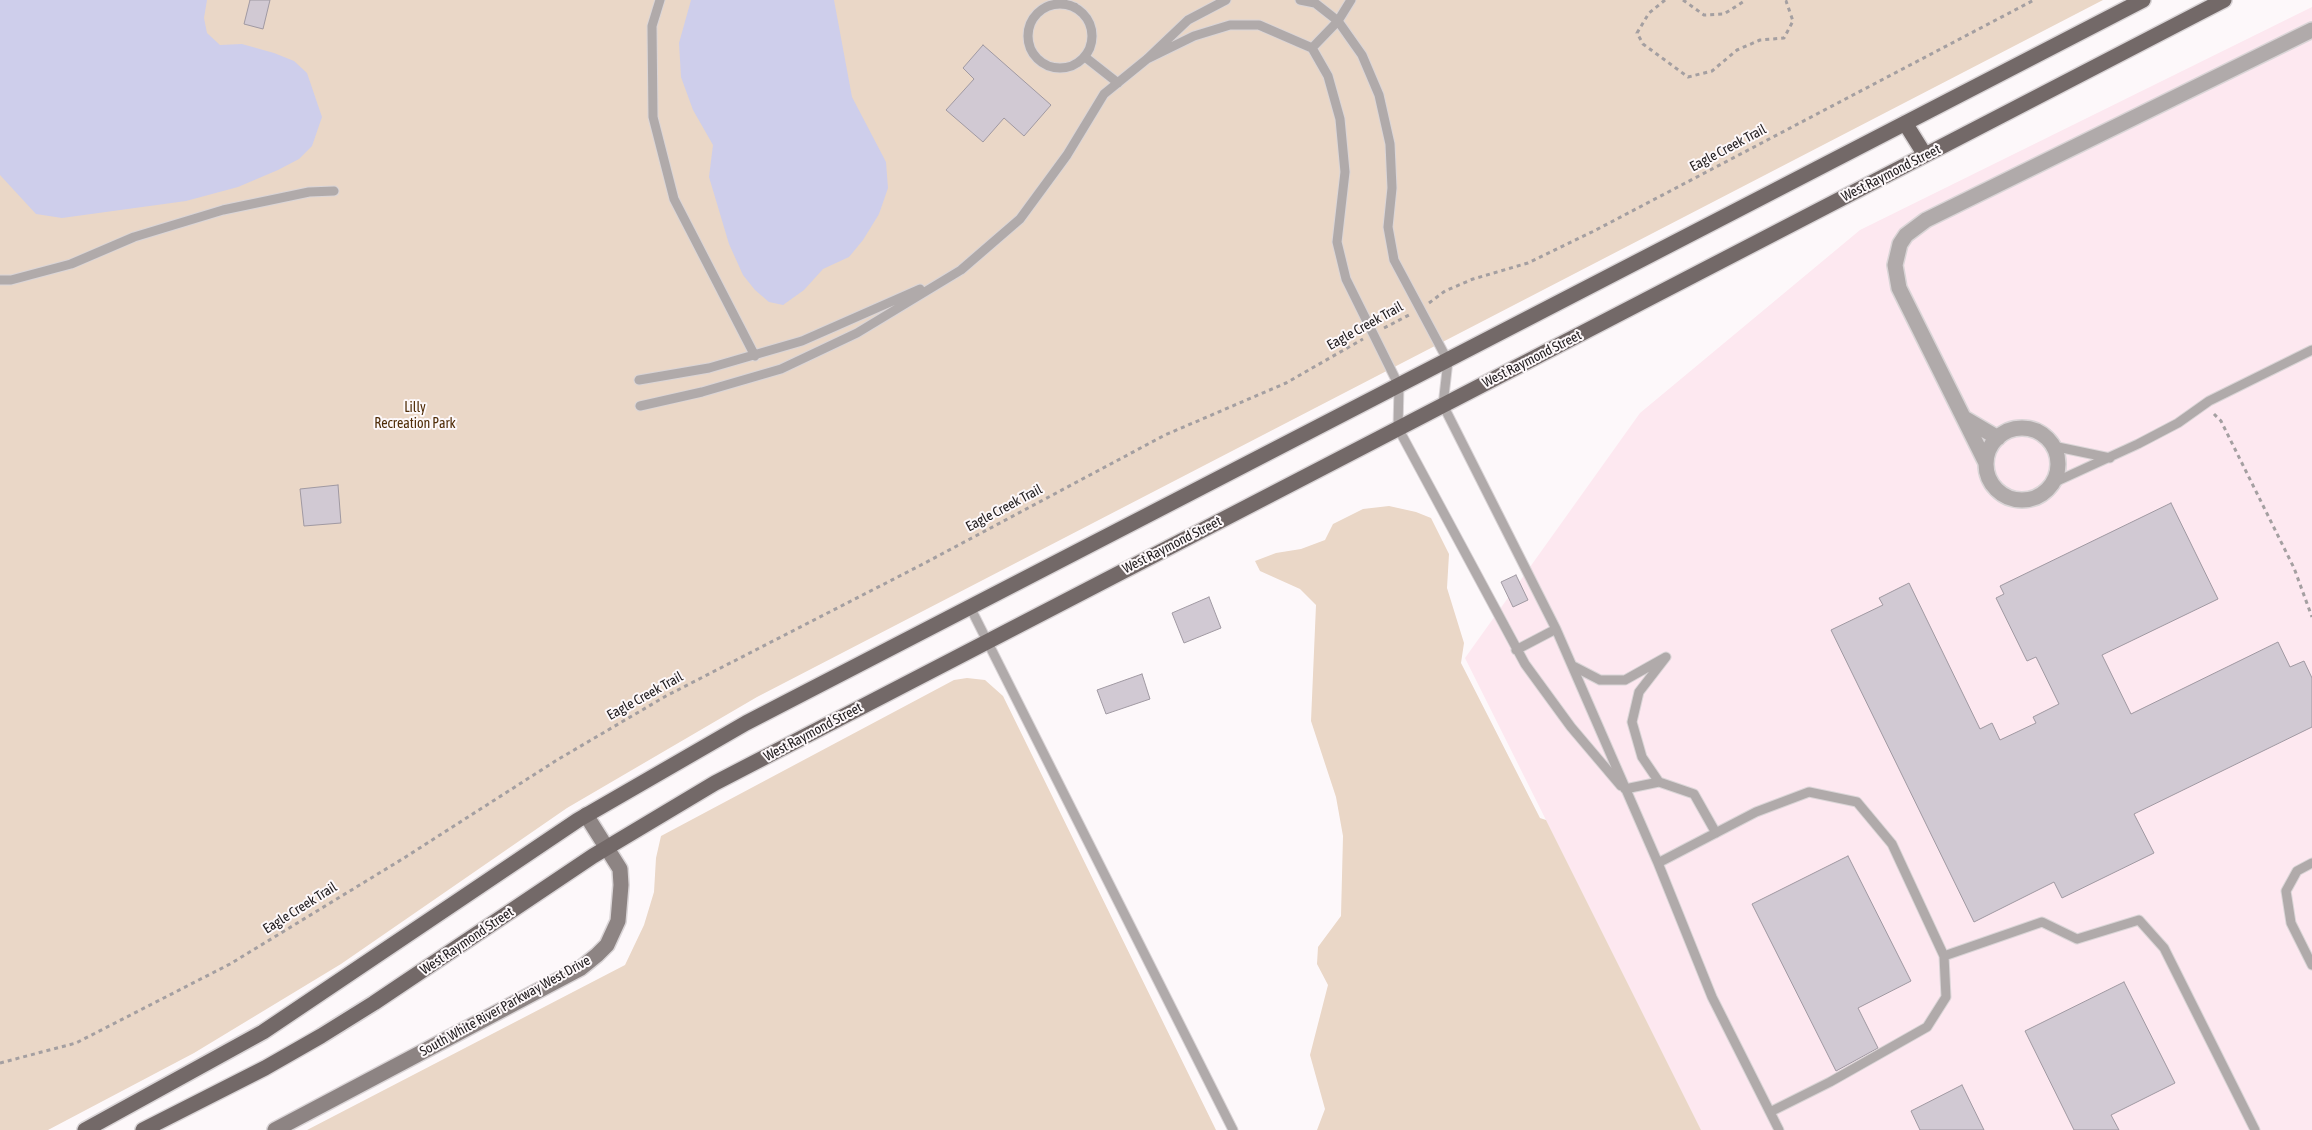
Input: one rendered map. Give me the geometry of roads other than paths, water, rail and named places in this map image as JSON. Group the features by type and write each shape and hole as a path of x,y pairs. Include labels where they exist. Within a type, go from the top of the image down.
{"main road":[{"path":"85,1130 263,1032 586,815 746,723 2143,0"},
{"name":"West Raymond Street","path":"143,1130 266,1068 321,1036 382,998 606,848 657,816 778,749 2224,0"},
{"path":"1905,123 1924,156"}],"street":[{"path":"1986,463 1988,454 1998,438 2015,429 2024,429 2040,434 2052,446 2058,464 2053,483 2045,492 2035,498 2024,500 2012,499 2001,494 1993,486 1988,475 1986,463 1900,288 1895,265 1900,244 1906,235 1935,216 2312,30"},
{"path":"1964,418 1998,438"},
{"name":"South White River Parkway West Drive","path":"275,1130 581,968 607,945 620,909 620,869 586,815"}],"lane":[{"path":"660,0 652,26 653,117 674,199 755,356"},
{"path":"640,406 702,392 781,369 857,333 961,270 1020,219 1067,155 1104,94 1147,59 1188,20 1226,0"},
{"path":"1300,0 1315,2 1338,21 1362,55 1379,95 1390,144 1392,188 1388,227 1394,260 1448,361 1444,404 1556,629 1624,790 1658,863 1712,998 1779,1130"},
{"path":"1312,48 1338,21 1352,0"},
{"path":"1066,2 1077,3 1090,23 1092,41 1085,57 1076,64 1056,68 1045,65 1036,58 1030,48 1028,30 1032,20 1039,11 1049,5 1066,2"},
{"path":"1147,59 1194,36 1230,25 1259,25 1312,48 1328,76 1340,119 1344,172 1337,242 1346,279 1399,386 1398,428 1516,650 1571,727 1624,790"},
{"path":"1085,57 1118,83"},
{"path":"0,280 12,280 71,264 134,237 223,210 309,192 334,191"},
{"path":"639,380 709,368 802,341 961,270"},
{"path":"2053,483 2110,458 2178,423 2208,401 2312,350"},
{"path":"2052,446 2110,458"},
{"path":"970,606 1233,1130"},
{"path":"1516,650 1556,629"},
{"path":"1573,666 1600,680 1625,680 1666,657 1639,692 1632,722 1642,757 1659,782"},
{"path":"1624,790 1659,782 1694,794 1716,833"},
{"path":"1658,863 1756,812 1809,792 1857,802 1892,844 1944,956 1946,997 1927,1027 1830,1082 1770,1112"},
{"path":"2312,863 2297,871 2286,891 2291,922 2312,965"},
{"path":"1944,956 2042,922 2077,939 2139,920 2164,948 2255,1130"}],"water":[{"path":"0,0 207,0 204,18 207,33 220,45 242,44 274,53 294,61 307,73 322,117 312,146 299,159 278,170 238,187 186,201 62,218 36,214 0,175"},
{"path":"691,0 834,0 852,97 886,162 888,188 879,214 863,240 849,257 823,269 804,290 783,305 769,302 755,290 743,275 729,244 709,177 713,145 693,110 681,77 679,43"}],"park label":[{"name":"Lilly Recreation Park","path":"415,416"}]}
